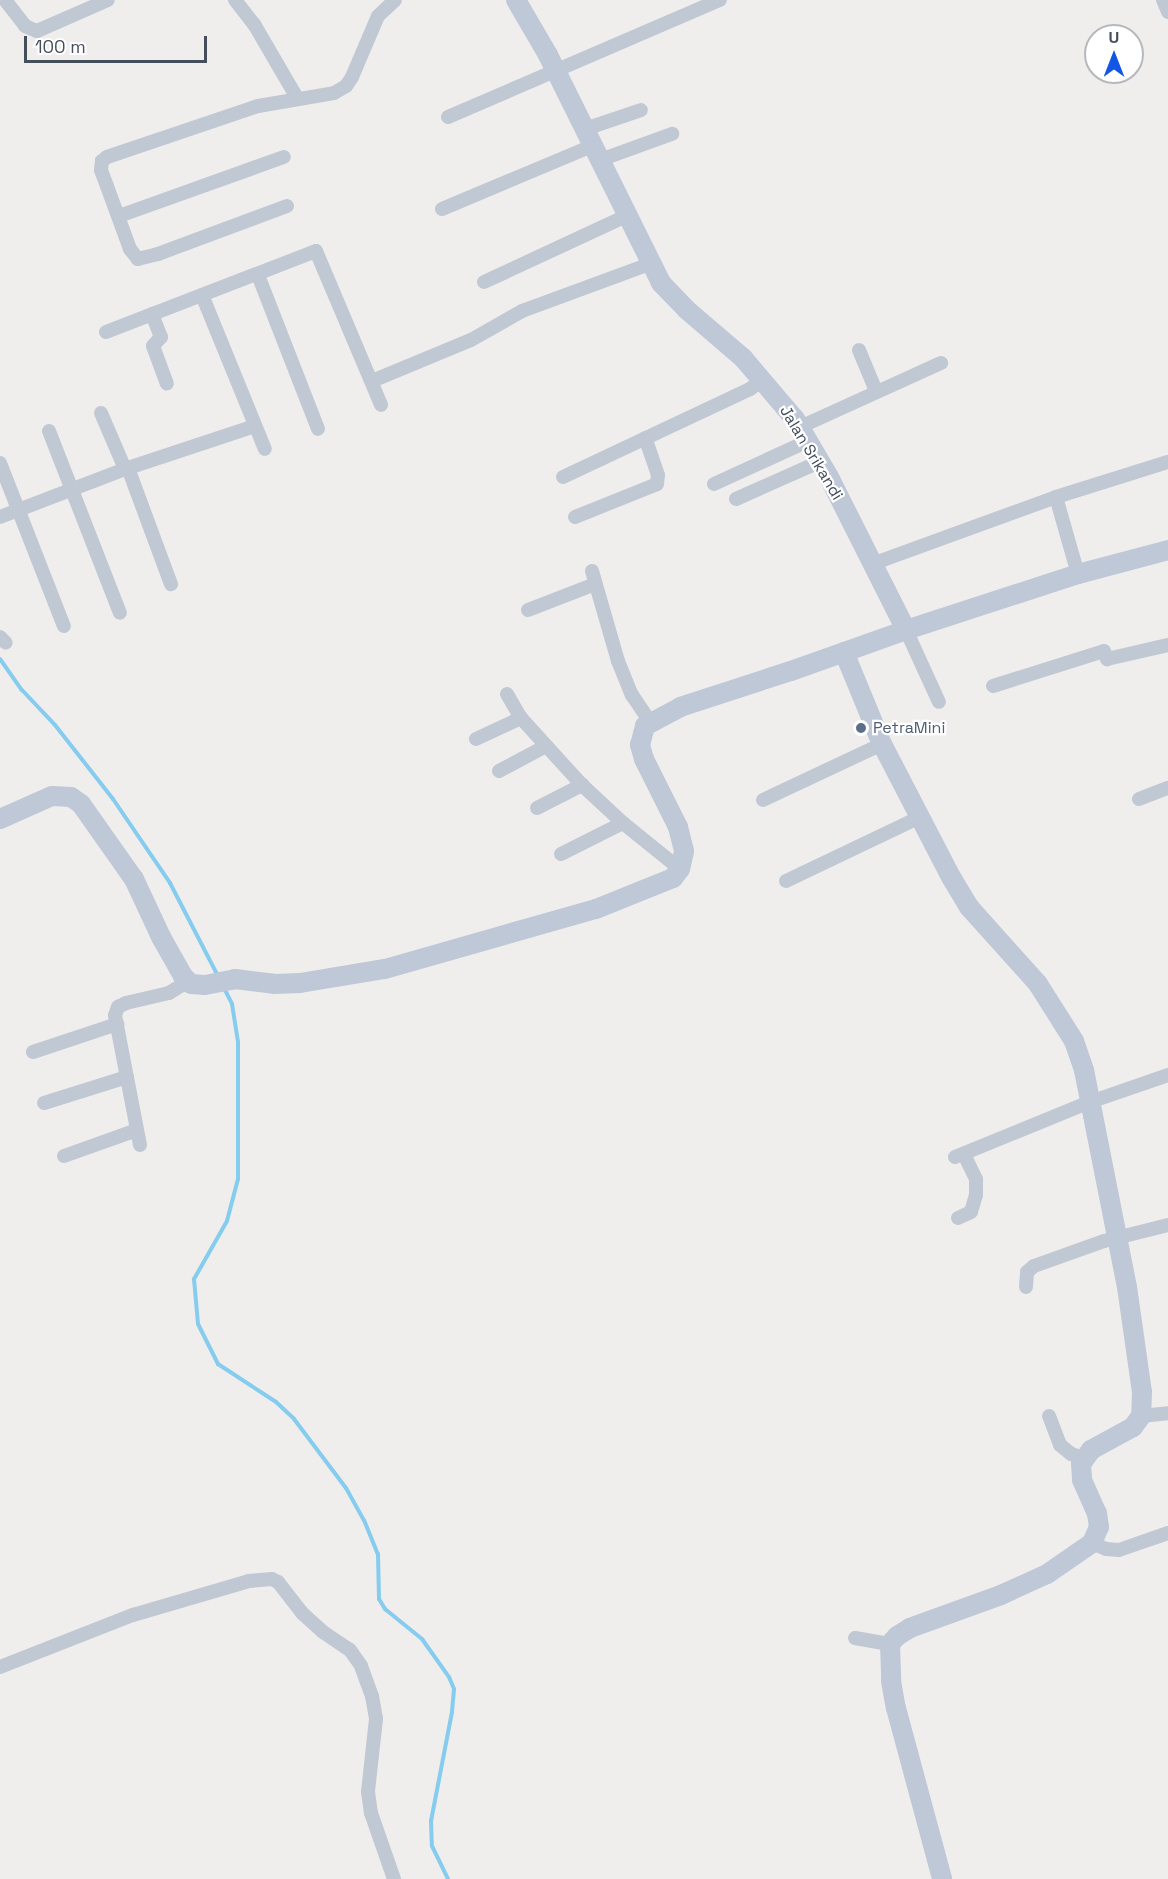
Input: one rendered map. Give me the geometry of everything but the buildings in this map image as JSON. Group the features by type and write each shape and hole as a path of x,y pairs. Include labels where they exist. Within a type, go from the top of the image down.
{"street":[{"path":"5,0 24,26 38,31 108,0"},
{"path":"235,0 254,24 297,98"},
{"path":"287,206 158,254 138,259 130,249 101,170 102,161 107,157 258,106 297,98 315,98 346,86 360,62 368,34 378,16 395,0"},
{"name":"Jalan Srikandi","path":"516,0 555,70 650,264 668,291 764,380 804,434 906,630"},
{"path":"448,117 720,0"},
{"path":"1163,0 1168,12"},
{"path":"442,209 592,145 641,110"},
{"path":"592,145 672,134"},
{"path":"119,216 284,157"},
{"path":"484,282 626,216"},
{"path":"106,332 316,251 381,405"},
{"path":"372,381 471,340 522,310 650,264"},
{"path":"258,275 318,429"},
{"path":"202,295 265,449"},
{"path":"152,314 161,337 153,346 167,384"},
{"path":"859,350 876,391"},
{"path":"714,484 876,391 941,363"},
{"path":"563,477 764,380"},
{"path":"101,414 127,468 171,584"},
{"path":"0,517 127,468 255,426"},
{"path":"49,431 120,613"},
{"path":"575,517 657,484 658,475 645,438"},
{"path":"736,499 819,462"},
{"path":"872,564 1056,497 1168,462"},
{"path":"0,463 64,626"},
{"path":"1056,497 1078,574"},
{"path":"140,1145 115,1015 118,1007 196,983 235,979 274,984 300,983 385,969 596,909 664,884 680,869 684,851 678,827 649,772 640,745 643,730 650,722 680,707 906,630 1078,574 1168,550"},
{"path":"528,610 594,578 618,661 632,695 650,722"},
{"path":"906,630 939,702"},
{"path":"993,686 1104,651 1107,659 1168,645"},
{"path":"844,652 882,744 969,907 1038,984 1074,1041 1084,1070 1127,1287 1142,1392 1141,1416 1133,1427 1091,1450 1084,1458 1080,1472 1094,1504 1099,1527 1092,1543 1047,1574 1001,1595 910,1629 897,1636 890,1644 891,1681 896,1707 942,1879"},
{"path":"507,694 521,718 582,785 623,823 680,869"},
{"path":"476,739 521,718"},
{"path":"763,800 882,744"},
{"path":"499,771 546,746"},
{"path":"537,808 582,785"},
{"path":"1139,799 1168,788"},
{"path":"1,816 52,796 71,797 81,804 134,879 161,937 196,983"},
{"path":"786,880 920,817"},
{"path":"561,854 623,823"},
{"path":"33,1052 117,1024"},
{"path":"958,1218 971,1212 976,1195 976,1179 959,1155 1090,1102 1168,1075"},
{"path":"44,1103 128,1077"},
{"path":"64,1156 137,1130"},
{"path":"1026,1287 1027,1272 1034,1266 1116,1238 1168,1225"},
{"path":"1141,1416 1168,1413"},
{"path":"1049,1416 1060,1445 1071,1454 1084,1458"},
{"path":"1092,1543 1106,1549 1119,1550 1168,1533"},
{"path":"0,1667 89,1630 142,1612 249,1581 272,1579 278,1582 302,1613 323,1632 350,1650 361,1666 372,1696 376,1719 368,1792 371,1813 394,1879"},
{"path":"855,1638 890,1644"}],"waterway":[{"path":"0,659 22,690 55,725 113,799 170,883 218,976"},
{"path":"224,988 232,1004 238,1043 238,1179 227,1221 194,1279 198,1324 218,1364 276,1402 294,1419 346,1488 364,1520 378,1554 379,1599 385,1609 422,1639 449,1677 454,1689 452,1712 431,1821 432,1846 448,1879"}],"place":[{"name":"PetraMini","path":"861,728"}]}
